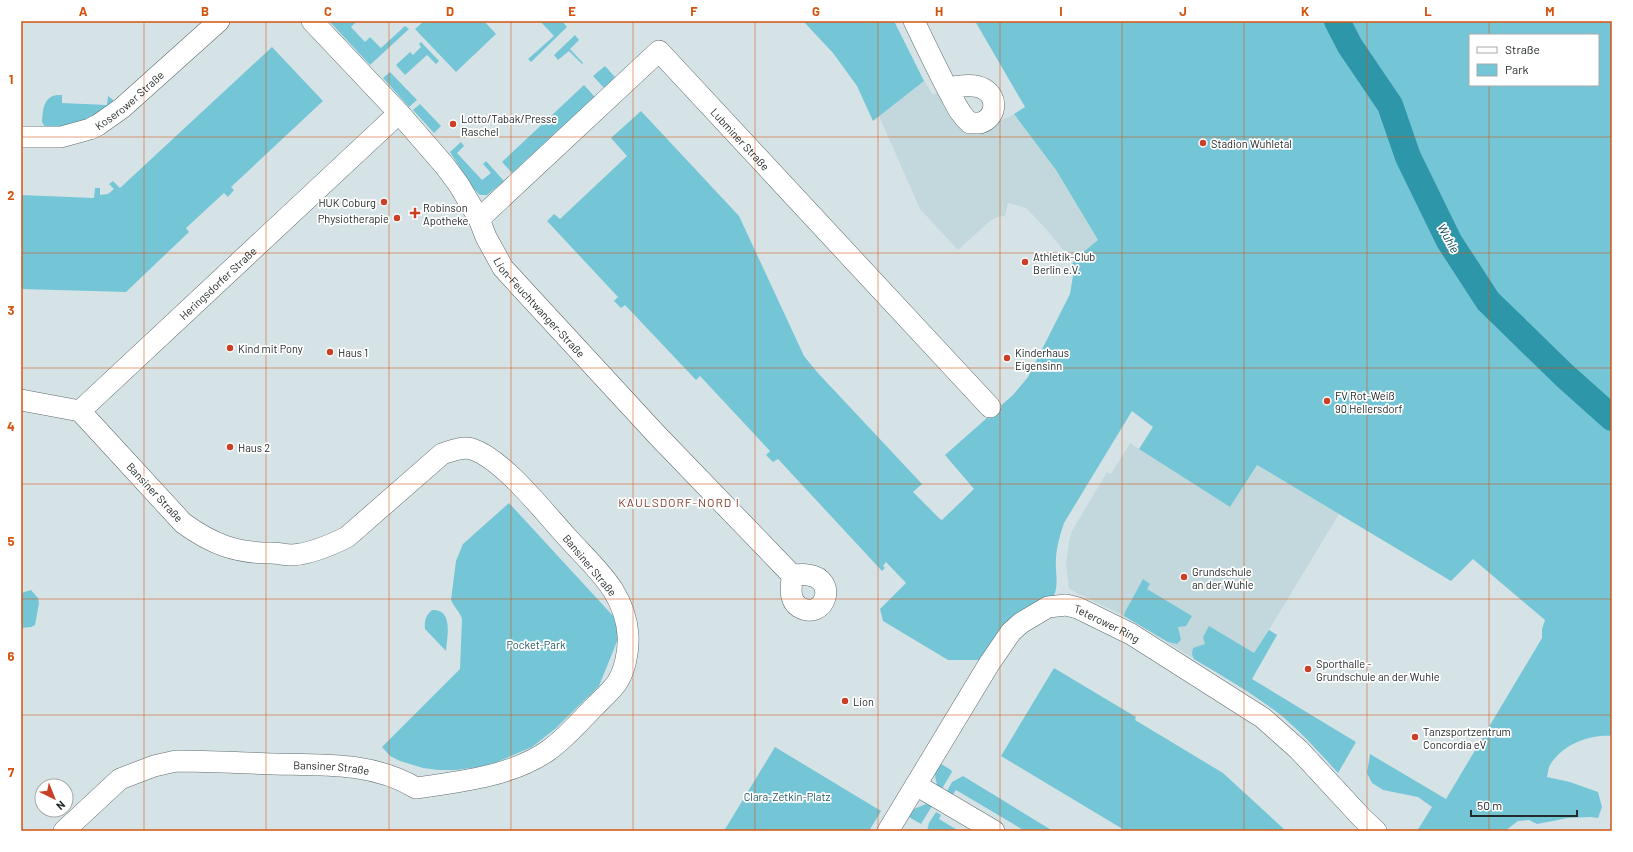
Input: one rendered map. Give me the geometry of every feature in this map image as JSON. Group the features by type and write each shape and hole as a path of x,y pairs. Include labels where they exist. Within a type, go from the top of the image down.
{"street":[{"name":"Koserower Straße","path":"21,138 61,137 90,129 98,125 122,108 219,21"},
{"name":"Lion-Feuchtwanger-Straße","path":"312,21 399,113 445,166 459,185 479,219 486,237 503,268 657,435 792,575"},
{"path":"914,21 947,88"},
{"name":"Lubminer Straße","path":"479,219 659,51 990,407"},
{"name":"Heringsdorfer Straße","path":"80,411 399,113"},
{"path":"21,400 80,411"},
{"name":"Bansiner Straße","path":"64,831 120,779 154,766 176,761 339,765 372,770 404,781 416,788 460,782 493,774 528,762 549,750 567,734 617,683 628,655 628,635 624,615 612,588 513,478 481,453 470,449 455,449 442,454 347,537 329,547 293,555 256,553 230,549 198,534 183,523 80,411"},
{"name":"Teterower Ring","path":"888,831 995,654 1011,632 1021,623 1048,607 1066,605 1078,608 1131,634 1263,718 1299,750 1376,831"},
{"path":"916,785 994,831"}],"shaded area":[{"path":"924,81 933,95 938,92 951,118 962,126 977,132 1014,114 1056,170 1098,240 1076,258 1064,251 1026,208 1008,203 1005,216 997,217 990,221 958,250 920,209 879,116"},
{"name":"Grundschule an der Wuhle","path":"1130,443 1230,507 1256,465 1339,514 1269,630 1277,635 1245,690 1126,617 1069,589 1066,565 1069,541 1072,531 1107,472 1111,474"}],"green space":[{"path":"330,21 357,21 351,27 365,42 370,37 381,48 405,26 409,29 370,65"},
{"path":"424,21 484,21 496,34 456,72 415,29"},
{"path":"540,21 562,21 567,27 531,62 528,59 554,36"},
{"path":"803,21 894,21 924,81 873,121 857,86 833,53"},
{"path":"975,21 1612,21 1612,736 1585,739 1569,747 1555,758 1548,769 1547,777 1570,782 1598,792 1602,807 1598,818 1568,818 1537,824 1529,820 1518,821 1505,831 1417,831 1432,807 1418,797 1383,790 1372,783 1367,773 1370,754 1446,799 1542,638 1542,629 1545,620 1473,559 1451,581 1257,465 1230,507 1139,449 1153,427 1132,411 1064,523 1056,553 1057,582 1054,596 983,661 948,660 883,621 880,609 906,583 886,562 883,566 885,568 882,571 778,459 773,462 766,455 770,451 700,376 696,380 625,305 621,308 614,301 618,297 547,221 554,214 560,219 627,156 611,138 641,111 739,216 804,356 817,372 922,484 913,492 942,520 974,489 945,455 1013,395 1028,377 1070,294 1073,276 1072,264 1076,258 1098,240 1056,170 1014,114 1025,107"},
{"path":"575,35 579,40 570,49 583,63 582,64 569,51 558,60 554,55"},
{"path":"421,42 439,61 436,64 427,55 405,75 396,65 410,52 413,55 421,47 419,44"},
{"path":"272,47 323,101 231,187 234,190 228,197 224,193 186,228 189,232 126,292 21,289 21,195 94,198 95,188 100,188 100,195 108,194 114,189 109,184 113,181 120,188"},
{"path":"605,66 615,77 604,88 593,76"},
{"path":"390,72 417,100 409,107 383,78"},
{"path":"584,85 595,97 512,173 502,162"},
{"path":"62,95 62,103 107,105 108,96 113,100 114,104 109,114 47,130 42,122 46,101 52,96"},
{"path":"420,104 441,126 434,133 413,110"},
{"path":"461,142 464,146 457,153 482,180 491,173 483,164 486,161 504,181 487,195 480,195 473,188 450,152"},
{"name":"Pocket-Park","path":"509,503 615,618 618,639 599,686 555,729 532,747 497,762 478,767 456,770 438,770 423,768 400,761 390,756 382,747 460,669 462,619 451,600 456,561 463,544"},
{"path":"1143,579 1150,584 1147,589 1192,616 1186,626 1178,627 1181,640 1177,644 1168,642 1124,616"},
{"path":"31,590 38,598 39,603 35,625 21,628 21,593"},
{"path":"432,610 439,611 444,614 446,619 448,632 446,651 425,629 426,618"},
{"path":"1209,626 1254,653 1269,630 1277,635 1252,679 1356,742 1338,773 1304,736 1282,716 1250,693 1194,659 1192,654 1193,648 1205,644 1203,637"},
{"path":"1054,668 1136,717 1135,720 1223,773 1286,831 1126,831 1001,756"},
{"name":"Clara-Zetkin-Platz","path":"775,747 881,811 869,831 724,831"},
{"path":"938,762 952,772 940,792 935,777"},
{"path":"963,776 1053,831 1025,831 956,790 952,796 946,793 952,782"},
{"path":"926,804 932,806 921,824 907,816 914,809"},
{"path":"936,812 941,815 939,819 959,831 927,831 929,823"}],"waterway":[{"name":"Wuhle","path":"1337,21 1350,46 1390,105 1408,157 1449,241 1488,301 1565,376 1612,418"}],"place":[{"name":"Lotto/Tabak/Presse Raschel","path":"453,124"},
{"name":"Stadion Wuhletal","path":"1203,143"},
{"name":"HUK Coburg","path":"384,202"},
{"name":"Robinson Apotheke","path":"415,213"},
{"name":"Physiotherapie","path":"397,218"},
{"name":"Athletik-Club Berlin e.V.","path":"1025,262"},
{"name":"Kind mit Pony","path":"230,348"},
{"name":"Haus 1","path":"330,352"},
{"name":"Kinderhaus Eigensinn","path":"1007,358"},
{"name":"FV Rot-Weiß 90 Hellersdorf","path":"1327,401"},
{"name":"Haus 2","path":"230,447"},
{"name":"Grundschule an der Wuhle","path":"1184,577"},
{"name":"Sporthalle - Grundschule an der Wuhle","path":"1308,669"},
{"name":"Lion","path":"845,701"},
{"name":"Tanzsportzentrum Concordia eV","path":"1415,737"}],"district":[{"name":"KAULSDORF-NORD I","path":"679,502"}]}
